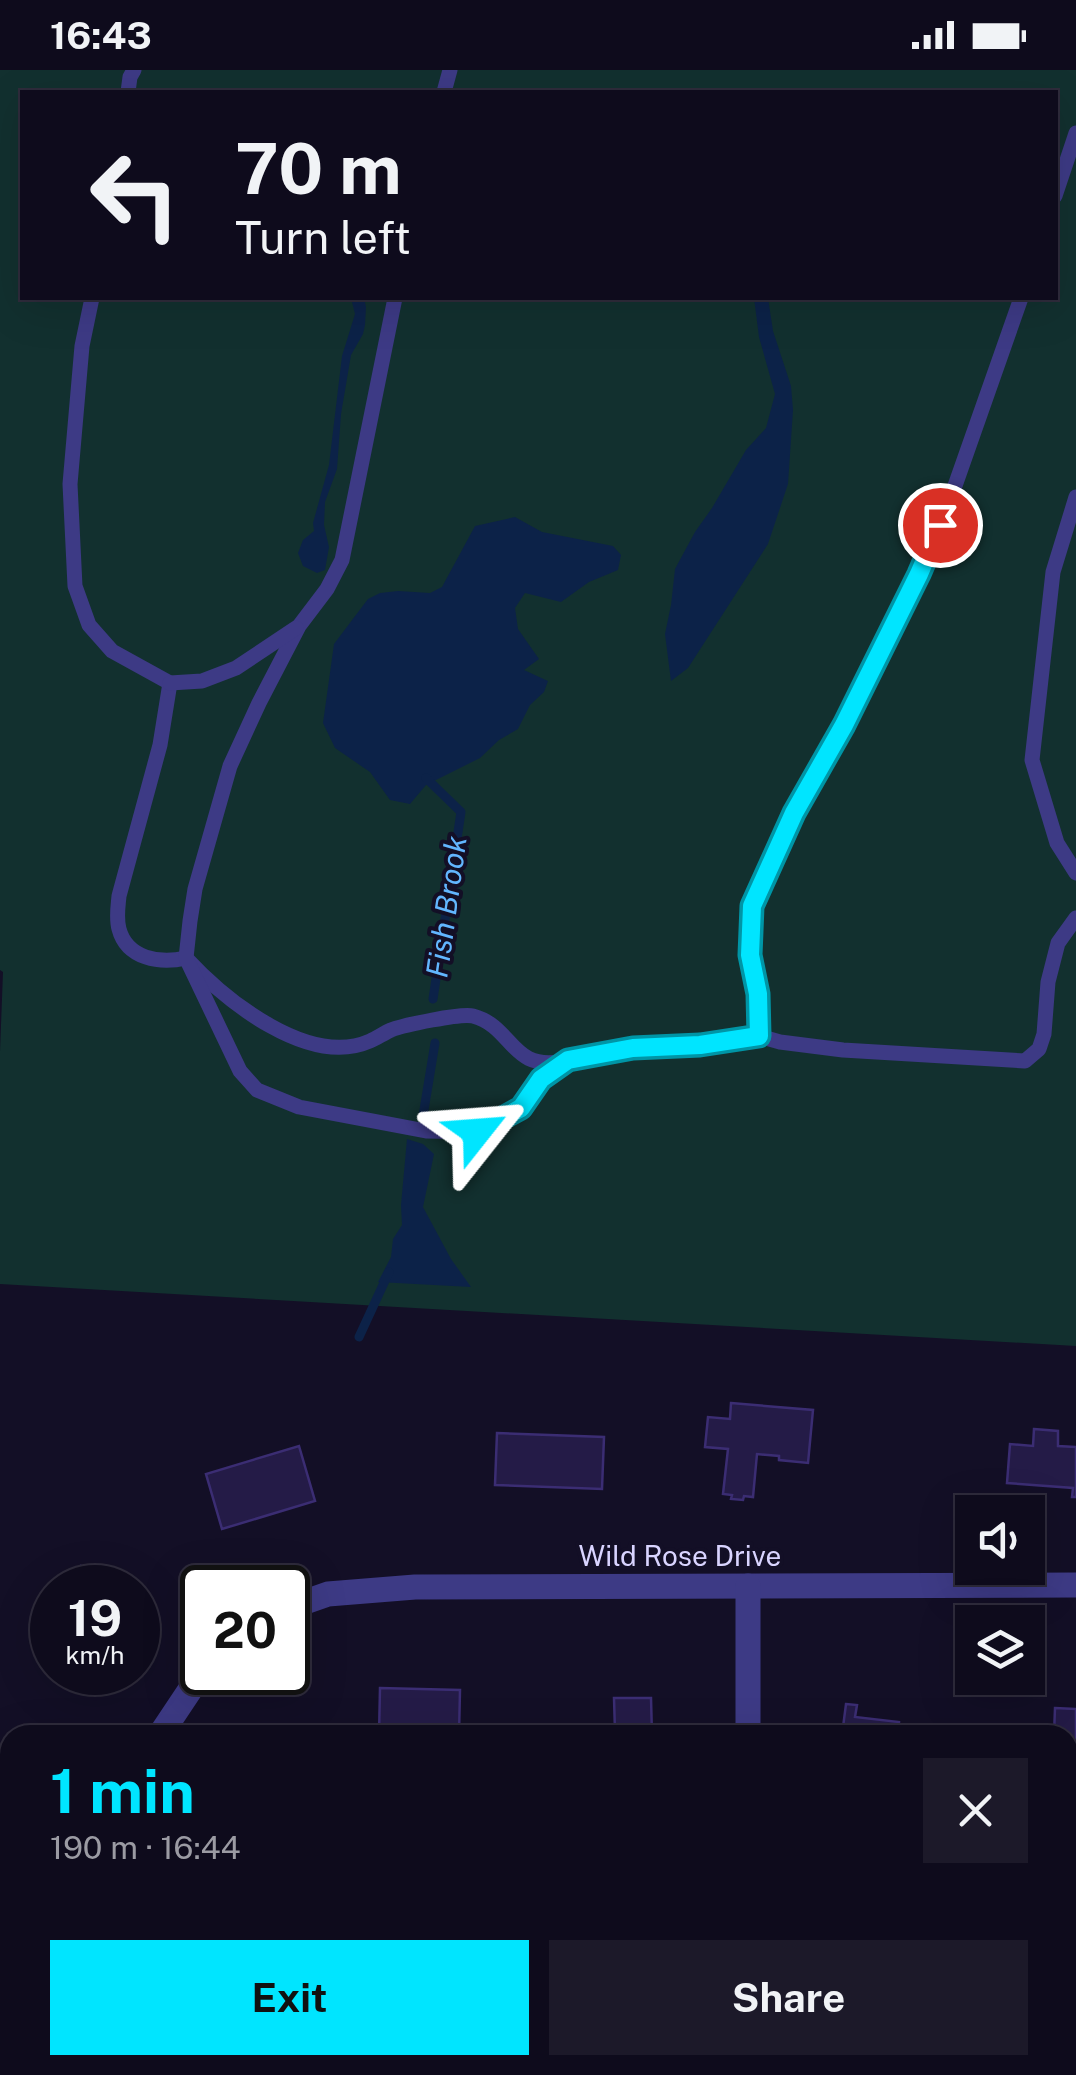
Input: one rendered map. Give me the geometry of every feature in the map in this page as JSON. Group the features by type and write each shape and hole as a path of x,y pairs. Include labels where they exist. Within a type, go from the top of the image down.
{"street":[{"name":"Wild Rose Drive","path":"310,1600 328,1594 415,1587 1076,1585"},
{"path":"748,1586 748,1725"},
{"path":"167,1725 187,1695"}],"lane":[{"path":"1058,187 1076,133"},
{"path":"92,300 82,346 70,484 75,586 89,626 112,651 170,683 202,682 236,668 298,626"},
{"path":"395,300 342,560 327,588 298,626 230,766 195,889 186,958 240,1071 257,1090 299,1107 426,1131 477,1132 521,1108 541,1079 568,1060"},
{"path":"759,1036 758,994 750,955 752,906 794,813 844,725 919,574 950,500 1020,300"},
{"path":"1076,496 1054,572 1032,760 1058,843 1076,874"},
{"path":"170,683 160,746 119,896 117,918 120,934 136,952 152,960 170,962 186,958"},
{"path":"186,958 223,994 296,1039 322,1048 351,1048 393,1029 471,1015 494,1027 531,1061 546,1064 633,1048 700,1045 759,1036 844,1050 1025,1061 1038,1049 1044,1034 1048,982 1058,943 1076,918"}],"green space":[{"path":"0,70 1076,70 1076,1346 0,1284"}],"water":[{"path":"352,300 364,300 365,325 351,355 341,414 337,469 325,502 324,525 329,547 325,570 317,573 303,566 298,553 303,540 314,531 329,465 342,356 355,314"},
{"path":"754,300 768,300 773,331 791,386 788,484 768,544 688,668 671,681 665,634 675,569 746,450 766,428 775,394 759,337"},
{"path":"515,517 542,532 613,546 621,555 618,570 589,582 561,602 525,593 515,608 518,629 539,659 524,670 548,681 544,692 530,705 518,729 480,758 426,785 410,804 390,800 370,772 335,748 323,723 334,644 368,599 398,591 430,593 442,587 475,526"},
{"path":"407,1139 423,1144 434,1154 423,1207 471,1287 378,1282 402,1225"}],"building":[{"path":"731,1403 813,1410 808,1463 757,1454 753,1497 744,1496 743,1500 723,1494 728,1449 705,1447 708,1417 730,1419"},
{"path":"1034,1429 1058,1431 1058,1446 1076,1447 1076,1497 1072,1497 1073,1488 1007,1483 1010,1444 1033,1446"},
{"path":"497,1433 604,1437 602,1489 495,1485"},
{"path":"299,1446 315,1501 222,1529 206,1474"},
{"path":"380,1688 460,1690 459,1725 379,1725"},
{"path":"614,1698 651,1698 652,1725 615,1725"},
{"path":"846,1704 857,1705 855,1717 899,1722 899,1725 843,1725"},
{"path":"1055,1708 1076,1709 1076,1725 1054,1725"}],"waterway":[{"name":"Fish Brook","path":"426,778 461,812 433,999"},
{"name":"Fish Brook","path":"423,1116 435,1043"},
{"name":"Fish Brook","path":"359,1337 389,1272"}],"route":[{"path":"477,1132 521,1108 541,1079 568,1060 633,1048 700,1045 759,1036 758,994 750,955 752,906 794,813 844,725 940,525"}]}
